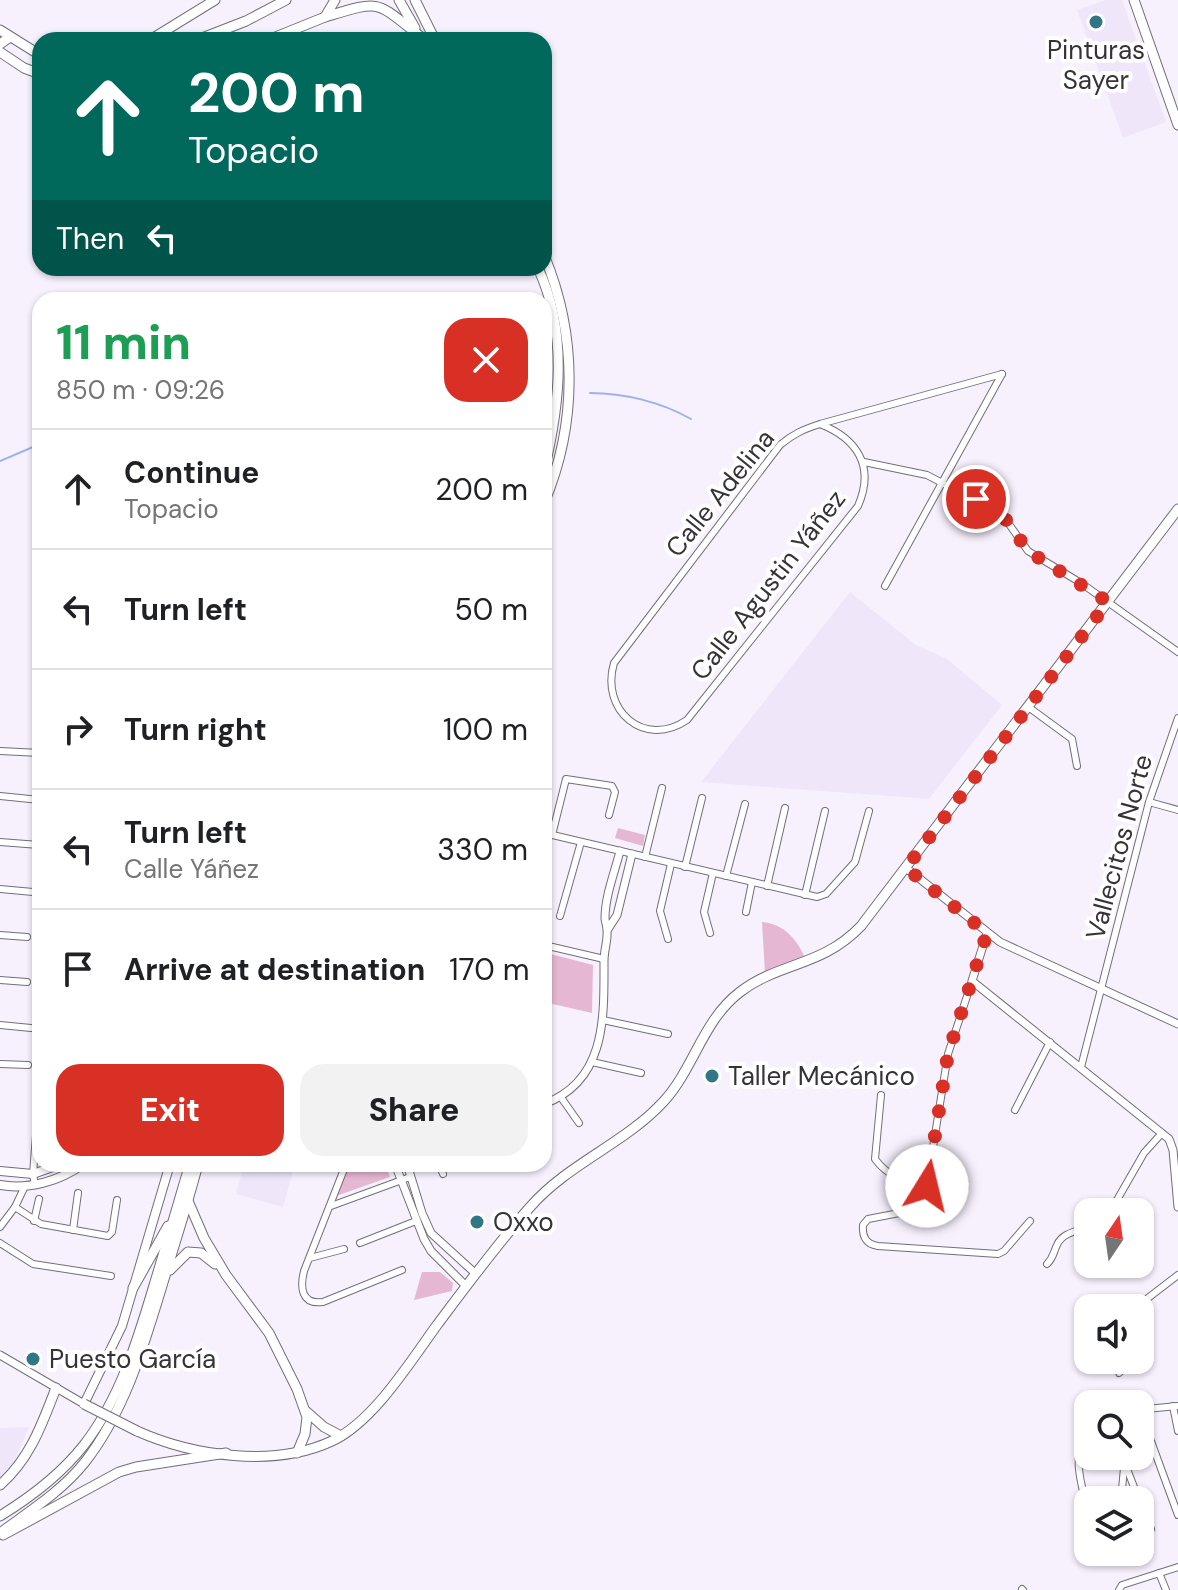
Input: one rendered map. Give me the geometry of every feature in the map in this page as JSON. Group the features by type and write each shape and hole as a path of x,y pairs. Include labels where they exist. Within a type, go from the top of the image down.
{"main road":[{"path":"163,32 215,0"},
{"path":"194,13 228,0"},
{"path":"218,32 286,0"},
{"path":"325,17 335,0"},
{"path":"399,0 418,32"},
{"path":"415,0 431,32"},
{"path":"1134,0 1178,125"},
{"path":"288,32 359,2 375,1 390,9 415,32"},
{"path":"0,30 32,50"},
{"path":"0,44 10,37"},
{"path":"0,52 32,71"},
{"path":"551,276 564,314 570,382 566,427 552,475"},
{"path":"552,316 559,374 552,433"},
{"path":"168,1172 122,1326 84,1404 171,1445 226,1453 297,1453 341,1436 384,1396 466,1286 544,1191 665,1101 712,1023 729,1002 754,983 837,949 861,926 1178,509"},
{"path":"0,1171 39,1172"},
{"path":"0,1185 30,1186 68,1172"},
{"path":"0,1516 40,1489 65,1466 93,1433 112,1400 136,1343 188,1172"},
{"path":"0,1534 54,1493 84,1463 101,1439 132,1377 196,1172"},
{"path":"188,1201 198,1228 226,1275 269,1333 307,1412 324,1427 341,1436"},
{"path":"133,1288 176,1213"},
{"path":"164,1278 178,1259 188,1252 207,1256 226,1275"},
{"path":"0,1485 29,1452 56,1388"},
{"path":"297,1453 305,1434 307,1412"},
{"path":"0,1534 9,1533 119,1472 226,1453"}],"street":[{"name":"Calle Adelina","path":"627,719 617,708 610,687 611,674 619,654 780,445 800,431 820,424 1002,374 942,481"},
{"path":"820,424 842,437 864,462 927,475 997,512 1028,551 1178,652"},
{"name":"Calle Agustin Yáñez","path":"627,719 641,727 668,730 687,720 700,706 858,506 865,487 864,462"},
{"path":"885,586 942,481"},
{"path":"1027,706 1072,739 1077,766"},
{"name":"Vallecitos Norte","path":"1081,1067 1149,802 1178,718"},
{"path":"0,751 32,753"},
{"path":"552,822 566,779 612,786 615,792 609,815"},
{"path":"645,857 662,788"},
{"path":"0,796 32,799"},
{"path":"685,867 702,798"},
{"path":"1149,802 1178,810"},
{"path":"726,876 745,804"},
{"path":"767,886 785,808"},
{"path":"805,895 825,811"},
{"path":"552,835 817,897 826,894 855,862 869,811"},
{"path":"0,842 32,844"},
{"path":"560,916 581,842"},
{"path":"552,1100 575,1084 592,1062 603,1020 608,929 605,915 620,851"},
{"path":"608,929 617,915 632,854"},
{"path":"668,939 660,911 671,864"},
{"path":"906,868 987,933 1025,954 1178,1024"},
{"path":"710,933 704,912 713,873"},
{"path":"746,912 752,882"},
{"path":"0,889 32,892"},
{"path":"987,933 948,1054 924,1203 921,1208 866,1221 863,1229 866,1241 878,1246 998,1254 1030,1221"},
{"path":"0,935 27,937"},
{"path":"552,947 604,959"},
{"path":"0,980 27,982"},
{"path":"972,981 1169,1139 1176,1150 1178,1207"},
{"path":"603,1020 668,1034"},
{"path":"0,1025 31,1028"},
{"path":"1015,1110 1050,1042"},
{"path":"592,1062 641,1073"},
{"path":"0,1064 28,1065"},
{"path":"881,1095 875,1159 886,1172 927,1186"},
{"path":"560,1096 579,1123"},
{"path":"1118,1198 1144,1153 1162,1133"},
{"path":"343,1172 301,1283 306,1298 323,1302 402,1270"},
{"path":"397,1172 431,1251 466,1286"},
{"path":"409,1172 431,1233 476,1274"},
{"path":"0,1227 30,1186 33,1174"},
{"path":"331,1206 410,1177"},
{"path":"73,1230 78,1193"},
{"path":"34,1221 39,1199"},
{"path":"15,1207 34,1221 110,1236 117,1200"},
{"path":"360,1243 416,1221"},
{"path":"1047,1264 1054,1256 1058,1242 1074,1232"},
{"path":"424,1239 431,1233"},
{"path":"0,1243 33,1264 111,1276"},
{"path":"310,1258 344,1249"},
{"path":"1153,1294 1178,1275"},
{"path":"0,1355 84,1404"},
{"path":"1154,1409 1176,1406 1178,1431"},
{"path":"1154,1452 1178,1515"},
{"path":"1119,1590 1122,1585 1178,1567"},
{"path":"1159,1573 1166,1590"}],"shaded area":[{"path":"1105,0 1122,0 1166,122 1123,138 1077,10"},
{"path":"850,592 916,645 947,659 1002,705 929,799 701,782"},
{"path":"618,828 645,835 643,846 615,838"},
{"path":"762,922 777,926 789,934 806,960 765,973"},
{"path":"552,954 593,965 592,1013 552,1004"},
{"path":"242,1172 293,1172 283,1207 236,1194"},
{"path":"344,1172 388,1172 390,1177 336,1196"},
{"path":"422,1272 440,1272 453,1283 452,1291 414,1300"},
{"path":"29,1427 14,1462 0,1477 0,1428"}],"waterway":[{"path":"590,393 642,400 691,419"},
{"path":"0,461 32,447"}],"place":[{"name":"Pinturas Sayer","path":"1096,22"},
{"name":"Taller Mecánico","path":"712,1076"},
{"name":"Oxxo","path":"477,1222"},
{"name":"Puesto García","path":"33,1359"}],"route":[{"path":"927,1186 948,1054 987,933 906,868 1108,602 1028,551 1004,517 976,499"}]}
